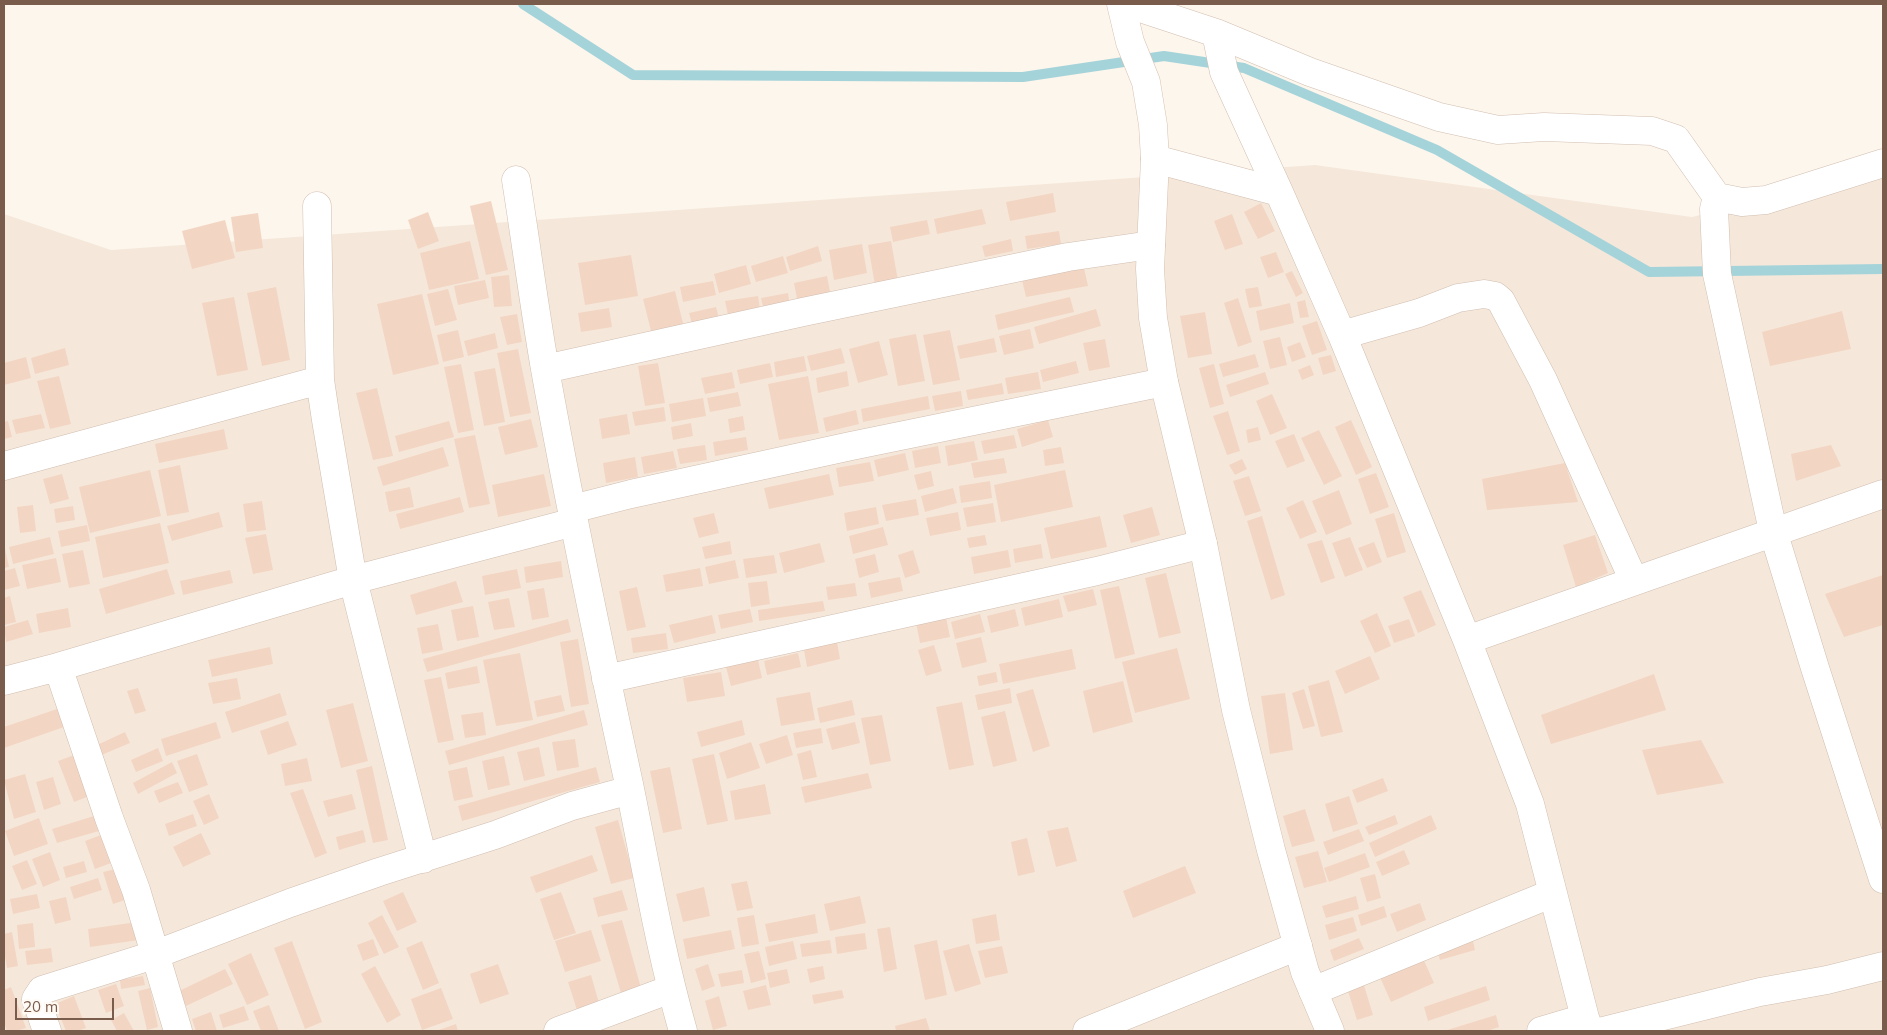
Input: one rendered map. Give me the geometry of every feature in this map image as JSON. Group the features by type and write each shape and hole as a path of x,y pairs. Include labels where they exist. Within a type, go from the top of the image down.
{"street":[{"path":"1121,4 1130,42 1146,82 1151,110 1155,159 1150,269 1153,318 1164,382 1202,544 1236,710 1271,850 1298,946 1313,991 1330,1031"},
{"path":"1128,4 1219,52 1310,72 1439,117 1498,130 1544,127 1652,131 1676,139 1717,197 1742,202 1766,200 1883,163"},
{"path":"1219,52 1342,335 1467,640 1530,804 1553,892 1593,1027"},
{"path":"1155,159 1279,192"},
{"path":"516,180 545,369 573,516 654,914 671,989 683,1031"},
{"path":"1717,197 1714,209 1716,264 1773,531 1883,879"},
{"path":"317,206 320,380 353,580 423,858"},
{"path":"545,369 803,312 1068,257 1151,245"},
{"path":"1342,335 1458,298 1484,294 1495,296 1501,301 1543,380 1634,581"},
{"path":"4,466 320,380"},
{"path":"4,681 58,667 573,516 631,494 851,446 1164,382"},
{"path":"1467,640 1773,531 1883,494"},
{"path":"606,679 1097,571 1202,544"},
{"path":"58,667 108,818 136,890 178,1031"},
{"path":"47,1031 36,998 40,991 154,954 290,903 495,835 572,806 630,790"},
{"path":"1313,991 1553,892"},
{"path":"1087,1031 1298,946"},
{"path":"1541,1031 1593,1027 1827,980 1883,966"},
{"path":"558,1031 671,989"}],"shaded area":[{"path":"1315,165 1692,217 1883,170 1883,1031 4,1031 4,214 111,250"}],"building":[{"path":"1053,193 1056,212 1010,221 1006,202"},
{"path":"491,201 508,270 486,275 470,206"},
{"path":"1261,203 1275,231 1258,239 1244,212"},
{"path":"982,209 986,224 937,234 934,219"},
{"path":"428,212 439,241 418,249 408,220"},
{"path":"258,213 263,248 236,252 231,217"},
{"path":"1232,214 1243,244 1225,250 1214,221"},
{"path":"225,220 235,258 192,269 182,231"},
{"path":"927,220 930,234 893,242 890,227"},
{"path":"1059,231 1061,244 1027,249 1025,236"},
{"path":"1011,239 1013,251 985,257 982,246"},
{"path":"470,241 479,279 429,290 420,253"},
{"path":"891,241 898,281 875,285 868,245"},
{"path":"862,244 867,273 834,280 829,250"},
{"path":"818,246 822,261 790,271 786,257"},
{"path":"1276,252 1284,272 1268,278 1260,257"},
{"path":"631,255 638,296 585,305 578,263"},
{"path":"783,256 788,273 756,282 751,266"},
{"path":"746,265 751,284 719,293 714,274"},
{"path":"1084,268 1088,286 1026,297 1022,280"},
{"path":"1292,271 1303,293 1296,297 1285,274"},
{"path":"509,275 512,306 494,307 491,277"},
{"path":"827,276 831,297 798,304 794,283"},
{"path":"485,280 489,298 458,305 454,286"},
{"path":"713,281 716,295 683,302 680,287"},
{"path":"276,287 290,360 262,366 247,293"},
{"path":"1258,287 1262,306 1249,308 1245,289"},
{"path":"448,289 457,320 435,326 427,294"},
{"path":"675,291 684,327 652,335 643,299"},
{"path":"788,293 790,306 764,311 761,298"},
{"path":"422,294 439,364 393,375 377,304"},
{"path":"758,296 760,309 728,315 725,301"},
{"path":"234,297 248,370 217,376 202,303"},
{"path":"1070,297 1074,312 998,330 995,315"},
{"path":"1238,298 1252,342 1238,347 1224,303"},
{"path":"1305,300 1309,317 1300,318 1297,302"},
{"path":"1290,303 1294,323 1260,331 1256,311"},
{"path":"716,307 719,318 692,324 689,313"},
{"path":"609,308 612,327 581,332 578,313"},
{"path":"1096,309 1101,326 1039,344 1034,327"},
{"path":"1842,311 1851,349 1770,366 1762,332"},
{"path":"1205,312 1212,354 1188,358 1180,316"},
{"path":"517,314 522,342 507,345 500,317"},
{"path":"1317,321 1327,350 1312,355 1302,326"},
{"path":"1030,329 1034,348 1004,355 999,336"},
{"path":"458,330 464,357 443,362 437,335"},
{"path":"950,330 960,380 933,385 923,335"},
{"path":"495,333 498,348 468,356 464,341"},
{"path":"916,334 925,381 898,386 889,339"},
{"path":"1280,337 1287,365 1270,369 1263,341"},
{"path":"994,338 997,352 960,359 957,346"},
{"path":"1105,339 1110,367 1089,371 1083,343"},
{"path":"879,341 888,375 858,383 849,349"},
{"path":"1300,342 1306,357 1292,362 1287,347"},
{"path":"65,348 69,365 35,374 31,358"},
{"path":"841,348 845,363 811,371 807,356"},
{"path":"518,349 531,413 510,417 497,353"},
{"path":"1255,354 1259,367 1223,377 1219,364"},
{"path":"1331,355 1336,371 1323,375 1318,358"},
{"path":"804,356 807,371 776,377 774,362"},
{"path":"26,357 31,378 4,385 4,363"},
{"path":"1076,361 1079,373 1043,382 1040,370"},
{"path":"658,363 665,403 645,406 638,366"},
{"path":"770,363 773,377 740,384 737,370"},
{"path":"461,364 474,430 458,433 444,367"},
{"path":"1214,364 1224,404 1210,408 1199,368"},
{"path":"1310,365 1314,375 1302,380 1298,370"},
{"path":"495,368 505,422 484,426 474,372"},
{"path":"847,371 849,386 818,393 816,378"},
{"path":"732,372 735,388 705,394 701,378"},
{"path":"1038,372 1041,389 1008,394 1005,378"},
{"path":"1265,372 1269,384 1230,397 1226,385"},
{"path":"59,376 71,424 50,429 37,381"},
{"path":"808,376 819,433 779,440 768,384"},
{"path":"1002,383 1004,394 968,400 966,390"},
{"path":"377,388 393,456 373,460 356,393"},
{"path":"961,391 963,406 935,411 932,396"},
{"path":"738,392 741,406 710,412 707,398"},
{"path":"1272,394 1287,428 1270,435 1256,401"},
{"path":"928,396 930,409 863,422 861,409"},
{"path":"703,398 706,416 672,422 669,404"},
{"path":"664,407 666,421 635,426 632,412"},
{"path":"856,410 859,424 826,432 823,418"},
{"path":"1228,411 1240,451 1227,455 1213,416"},
{"path":"41,414 45,428 16,434 12,420"},
{"path":"627,414 630,434 602,439 599,419"},
{"path":"743,416 745,430 730,433 728,419"},
{"path":"531,419 538,447 505,455 498,427"},
{"path":"1048,420 1053,437 1022,447 1017,429"},
{"path":"1351,420 1372,467 1356,475 1335,427"},
{"path":"8,421 12,437 4,439 4,422"},
{"path":"449,421 454,437 399,452 395,436"},
{"path":"691,423 693,436 673,440 671,427"},
{"path":"1258,427 1261,440 1248,443 1246,430"},
{"path":"224,429 228,449 159,463 155,444"},
{"path":"1319,430 1342,476 1324,485 1301,438"},
{"path":"1294,434 1305,461 1287,468 1275,441"},
{"path":"475,435 490,504 469,508 454,439"},
{"path":"1014,435 1017,448 984,454 981,441"},
{"path":"746,437 748,450 715,456 713,442"},
{"path":"974,441 978,460 948,466 945,446"},
{"path":"705,445 707,460 680,464 677,449"},
{"path":"1831,445 1841,466 1796,481 1791,454"},
{"path":"938,446 941,463 915,468 912,451"},
{"path":"443,447 449,466 383,486 377,467"},
{"path":"1061,447 1064,463 1045,466 1043,450"},
{"path":"673,451 677,468 644,474 641,457"},
{"path":"905,453 909,470 878,477 874,460"},
{"path":"635,457 638,477 606,483 603,463"},
{"path":"1004,458 1007,473 974,478 971,463"},
{"path":"1242,459 1247,469 1235,475 1229,465"},
{"path":"870,462 874,481 839,487 836,468"},
{"path":"1565,463 1578,502 1487,510 1482,479"},
{"path":"180,465 189,512 167,516 158,470"},
{"path":"150,470 161,516 90,533 79,487"},
{"path":"1065,470 1073,507 1001,522 994,485"},
{"path":"931,471 934,486 918,490 914,475"},
{"path":"1376,473 1389,507 1370,514 1358,479"},
{"path":"62,474 69,499 50,504 43,479"},
{"path":"544,474 551,506 498,517 492,485"},
{"path":"829,474 834,495 769,509 764,488"},
{"path":"1249,476 1261,511 1245,516 1233,481"},
{"path":"990,481 992,498 961,503 959,486"},
{"path":"410,487 414,507 389,512 385,492"},
{"path":"953,488 957,503 925,512 921,496"},
{"path":"1339,490 1352,524 1326,535 1312,501"},
{"path":"460,497 464,512 400,529 396,514"},
{"path":"916,499 919,515 886,521 882,505"},
{"path":"1303,500 1317,532 1300,539 1286,508"},
{"path":"262,501 266,530 247,532 243,504"},
{"path":"993,503 996,522 967,527 963,508"},
{"path":"33,505 36,531 20,533 17,507"},
{"path":"73,506 75,520 56,523 54,509"},
{"path":"876,507 879,524 847,531 844,513"},
{"path":"1152,507 1160,535 1131,543 1123,515"},
{"path":"219,512 223,527 172,541 167,526"},
{"path":"958,512 961,530 930,536 926,518"},
{"path":"714,513 719,533 699,538 693,518"},
{"path":"1394,513 1406,552 1387,558 1375,519"},
{"path":"1100,516 1107,547 1051,559 1044,528"},
{"path":"1262,516 1285,595 1271,600 1247,521"},
{"path":"160,523 169,563 103,578 95,537"},
{"path":"87,525 90,541 61,547 58,531"},
{"path":"883,527 888,545 853,554 849,536"},
{"path":"266,534 273,570 253,574 245,538"},
{"path":"985,535 987,545 969,548 967,538"},
{"path":"1595,535 1608,573 1576,587 1563,545"},
{"path":"50,537 54,554 13,564 9,547"},
{"path":"1350,537 1363,570 1345,577 1332,543"},
{"path":"1322,540 1335,578 1321,583 1307,544"},
{"path":"730,541 732,554 705,559 702,547"},
{"path":"1374,542 1382,562 1367,568 1358,548"},
{"path":"820,543 825,562 784,573 779,553"},
{"path":"4,544 9,567 4,568"},
{"path":"1041,544 1043,558 1015,563 1013,549"},
{"path":"83,550 90,584 69,588 62,554"},
{"path":"913,550 920,573 905,578 898,555"},
{"path":"1008,550 1011,567 974,574 971,557"},
{"path":"875,554 879,572 859,578 855,559"},
{"path":"774,555 777,573 746,578 743,559"},
{"path":"56,558 61,582 27,589 22,565"},
{"path":"735,560 739,578 709,584 705,567"},
{"path":"561,561 563,577 526,583 524,567"},
{"path":"15,568 20,586 4,590 4,571"},
{"path":"700,568 703,586 666,592 663,575"},
{"path":"167,569 175,594 106,614 99,589"},
{"path":"517,569 521,588 485,595 482,576"},
{"path":"230,570 233,583 183,595 180,581"},
{"path":"1166,573 1181,633 1159,638 1145,578"},
{"path":"1883,575 1883,625 1844,637 1825,594"},
{"path":"900,577 903,591 871,598 868,583"},
{"path":"456,581 463,602 416,615 410,595"},
{"path":"767,581 770,604 751,607 748,583"},
{"path":"855,583 857,596 828,600 826,587"},
{"path":"1119,586 1135,654 1115,659 1100,590"},
{"path":"637,587 646,627 627,631 619,591"},
{"path":"544,588 549,617 532,620 527,591"},
{"path":"1093,589 1097,605 1068,612 1063,596"},
{"path":"1421,590 1436,625 1418,633 1403,597"},
{"path":"10,596 16,622 4,625 4,598"},
{"path":"509,598 515,627 494,630 488,602"},
{"path":"1059,599 1063,617 1025,626 1021,608"},
{"path":"823,601 825,611 759,621 758,610"},
{"path":"473,606 479,637 457,641 451,610"},
{"path":"68,608 71,627 39,633 36,614"},
{"path":"750,609 753,622 721,629 718,615"},
{"path":"1015,609 1019,626 991,633 987,616"},
{"path":"1377,613 1391,646 1375,653 1360,621"},
{"path":"980,614 985,632 955,639 951,622"},
{"path":"712,615 716,633 674,643 669,625"},
{"path":"946,617 950,637 920,643 916,622"},
{"path":"568,619 571,632 427,672 423,659"},
{"path":"1409,619 1415,636 1394,643 1388,626"},
{"path":"28,620 33,634 6,642 4,627"},
{"path":"438,624 443,650 422,654 417,628"},
{"path":"666,633 668,649 633,653 631,638"},
{"path":"981,637 987,662 962,668 956,643"},
{"path":"578,639 589,704 571,707 560,642"},
{"path":"837,642 840,659 807,667 804,650"},
{"path":"934,645 942,671 926,676 918,650"},
{"path":"270,647 273,664 212,677 208,660"},
{"path":"1177,648 1190,699 1135,713 1122,662"},
{"path":"1072,649 1076,669 1003,684 999,664"},
{"path":"520,653 533,720 496,726 483,660"},
{"path":"798,653 801,667 767,675 764,661"},
{"path":"1370,656 1380,679 1345,694 1335,671"},
{"path":"758,660 762,678 731,686 726,667"},
{"path":"477,666 480,683 448,689 445,673"},
{"path":"721,672 725,696 687,702 683,678"},
{"path":"996,672 998,682 979,686 977,676"},
{"path":"1654,674 1666,710 1551,744 1541,715"},
{"path":"441,677 454,740 438,743 424,680"},
{"path":"237,678 241,699 213,704 208,683"},
{"path":"1329,680 1343,732 1321,737 1308,686"},
{"path":"1123,681 1133,722 1093,733 1083,691"},
{"path":"138,688 146,711 135,714 127,691"},
{"path":"1010,688 1012,703 978,710 975,695"},
{"path":"1033,689 1050,746 1033,752 1016,694"},
{"path":"1304,689 1315,726 1303,729 1292,693"},
{"path":"810,692 815,720 781,726 776,698"},
{"path":"280,693 287,715 232,733 225,712"},
{"path":"1285,693 1293,750 1270,754 1261,696"},
{"path":"561,695 565,711 537,717 534,701"},
{"path":"852,700 855,715 820,723 817,708"},
{"path":"962,702 974,765 949,770 936,707"},
{"path":"353,703 368,761 341,768 326,710"},
{"path":"57,709 64,727 4,748 4,727"},
{"path":"584,710 588,725 449,765 445,751"},
{"path":"1005,711 1017,761 993,767 981,717"},
{"path":"483,712 486,735 465,738 461,715"},
{"path":"882,715 891,761 870,765 861,718"},
{"path":"742,720 745,735 701,747 697,732"},
{"path":"288,721 297,745 268,755 260,731"},
{"path":"216,722 221,738 166,756 161,739"},
{"path":"855,722 860,743 832,750 826,729"},
{"path":"821,728 823,743 796,748 793,733"},
{"path":"125,732 130,743 99,756 95,746"},
{"path":"787,735 793,755 766,764 759,744"},
{"path":"575,739 579,767 557,771 552,742"},
{"path":"1701,740 1724,783 1657,795 1642,750"},
{"path":"751,742 760,768 727,779 719,753"},
{"path":"539,747 545,776 524,781 517,752"},
{"path":"158,748 163,761 136,772 131,760"},
{"path":"811,750 817,777 803,780 797,754"},
{"path":"77,754 92,795 74,802 58,761"},
{"path":"197,754 208,785 189,792 177,761"},
{"path":"714,754 728,821 707,825 692,759"},
{"path":"504,756 510,785 488,790 482,761"},
{"path":"307,758 312,781 285,786 281,764"},
{"path":"172,762 177,773 138,794 133,783"},
{"path":"372,766 388,840 373,843 356,770"},
{"path":"467,767 473,797 454,801 448,771"},
{"path":"596,767 600,782 462,821 458,806"},
{"path":"670,767 682,829 663,833 650,771"},
{"path":"868,773 872,788 805,803 801,787"},
{"path":"25,774 36,812 14,819 4,780"},
{"path":"53,777 61,804 44,810 36,782"},
{"path":"1383,778 1388,791 1357,803 1352,790"},
{"path":"178,782 183,793 159,803 154,791"},
{"path":"765,784 771,814 735,820 730,791"},
{"path":"303,789 327,853 315,858 290,793"},
{"path":"209,794 219,818 204,825 193,801"},
{"path":"352,794 356,809 328,817 323,801"},
{"path":"1349,796 1358,824 1333,832 1325,804"},
{"path":"1305,809 1315,841 1292,847 1283,816"},
{"path":"193,814 197,826 169,836 165,824"},
{"path":"1395,815 1398,824 1369,835 1365,827"},
{"path":"1431,815 1437,829 1375,857 1369,843"},
{"path":"94,816 99,831 57,843 52,829"},
{"path":"39,818 48,844 14,856 5,831"},
{"path":"618,820 634,878 611,884 595,827"},
{"path":"1068,827 1077,861 1056,867 1047,831"},
{"path":"1359,829 1364,841 1328,855 1323,842"},
{"path":"363,830 366,842 339,850 336,837"},
{"path":"201,833 211,854 183,867 173,847"},
{"path":"101,835 111,863 95,869 85,841"},
{"path":"1027,838 1035,872 1018,876 1011,842"},
{"path":"1404,850 1410,864 1382,876 1376,862"},
{"path":"1318,851 1327,882 1304,888 1295,857"},
{"path":"50,852 60,880 43,887 32,859"},
{"path":"1365,853 1370,867 1329,882 1324,868"},
{"path":"592,855 598,871 536,893 530,877"},
{"path":"27,860 37,884 22,890 12,866"},
{"path":"84,861 87,872 66,878 63,867"},
{"path":"1185,866 1196,893 1133,918 1123,891"},
{"path":"116,869 125,900 113,904 103,872"},
{"path":"1375,874 1381,898 1367,902 1360,878"},
{"path":"98,878 102,890 74,899 70,887"},
{"path":"747,881 753,908 737,911 731,884"},
{"path":"704,887 710,916 683,922 676,894"},
{"path":"622,890 628,910 598,917 593,898"},
{"path":"403,892 417,922 397,931 383,901"},
{"path":"561,892 576,933 554,940 540,899"},
{"path":"37,894 40,908 13,914 10,899"},
{"path":"860,896 866,923 830,931 824,904"},
{"path":"1356,896 1359,909 1326,918 1322,906"},
{"path":"66,897 71,920 55,924 49,901"},
{"path":"1420,903 1426,920 1397,932 1390,914"},
{"path":"1384,906 1387,917 1361,926 1358,915"},
{"path":"815,914 818,933 769,942 765,924"},
{"path":"996,914 1000,940 976,944 972,919"},
{"path":"382,915 399,947 384,954 368,923"},
{"path":"754,915 759,944 742,947 737,918"},
{"path":"1353,917 1357,931 1329,940 1325,925"},
{"path":"622,920 641,988 621,993 601,925"},
{"path":"137,922 139,940 90,947 88,929"},
{"path":"33,923 35,947 19,949 17,925"},
{"path":"890,927 897,969 884,972 877,929"},
{"path":"591,930 601,961 565,972 555,941"},
{"path":"731,930 735,949 687,959 683,939"},
{"path":"12,932 18,966 7,968 4,934"},
{"path":"865,933 867,949 837,954 835,937"},
{"path":"1472,937 1475,950 1440,960 1436,947"},
{"path":"1359,938 1364,949 1334,961 1330,950"},
{"path":"373,939 379,955 363,961 357,945"},
{"path":"830,940 832,953 802,957 800,944"},
{"path":"937,940 947,995 925,1000 914,945"},
{"path":"292,941 322,1022 305,1029 274,948"},
{"path":"422,941 439,983 423,990 406,948"},
{"path":"793,941 797,959 769,966 765,947"},
{"path":"969,944 981,984 955,992 943,951"},
{"path":"1002,946 1008,973 985,978 978,951"},
{"path":"51,948 53,962 27,965 25,951"},
{"path":"759,951 766,979 751,983 744,954"},
{"path":"251,953 269,995 247,1005 228,964"},
{"path":"1422,956 1434,983 1391,1002 1379,975"},
{"path":"498,964 509,994 480,1004 470,974"},
{"path":"708,964 715,986 702,991 695,969"},
{"path":"375,966 401,1015 387,1023 361,974"},
{"path":"823,966 825,979 810,983 807,969"},
{"path":"225,969 233,984 186,1006 179,991"},
{"path":"787,969 790,983 770,988 767,973"},
{"path":"742,970 744,983 721,987 718,974"},
{"path":"591,975 599,1003 577,1010 568,982"},
{"path":"143,976 145,985 121,989 120,980"},
{"path":"1363,982 1373,1015 1357,1020 1347,988"},
{"path":"116,984 124,1006 106,1013 98,990"},
{"path":"766,985 771,1005 748,1010 743,991"},
{"path":"1486,986 1490,1000 1428,1021 1424,1007"},
{"path":"11,987 26,1028 16,1031 7,1031 4,1023 4,990"},
{"path":"150,988 158,1027 147,1030 138,991"},
{"path":"441,988 453,1019 422,1030 411,999"},
{"path":"842,990 844,998 814,1004 812,995"},
{"path":"74,996 86,1028 77,1031 66,1031 55,1004"},
{"path":"719,996 727,1026 713,1030 705,1001"},
{"path":"269,1005 279,1031 261,1031 253,1011"},
{"path":"244,1006 249,1020 223,1028 219,1015"},
{"path":"211,1012 217,1031 196,1031 192,1019"},
{"path":"124,1013 134,1031 117,1031 111,1020"},
{"path":"1496,1015 1499,1027 1487,1031 1444,1031"},
{"path":"926,1018 930,1031 896,1031 895,1026"},
{"path":"456,1024 458,1031 436,1031"}],"waterway":[{"path":"523,4 633,75 1023,77 1164,56 1244,68 1437,150 1649,272 1883,269"}]}
